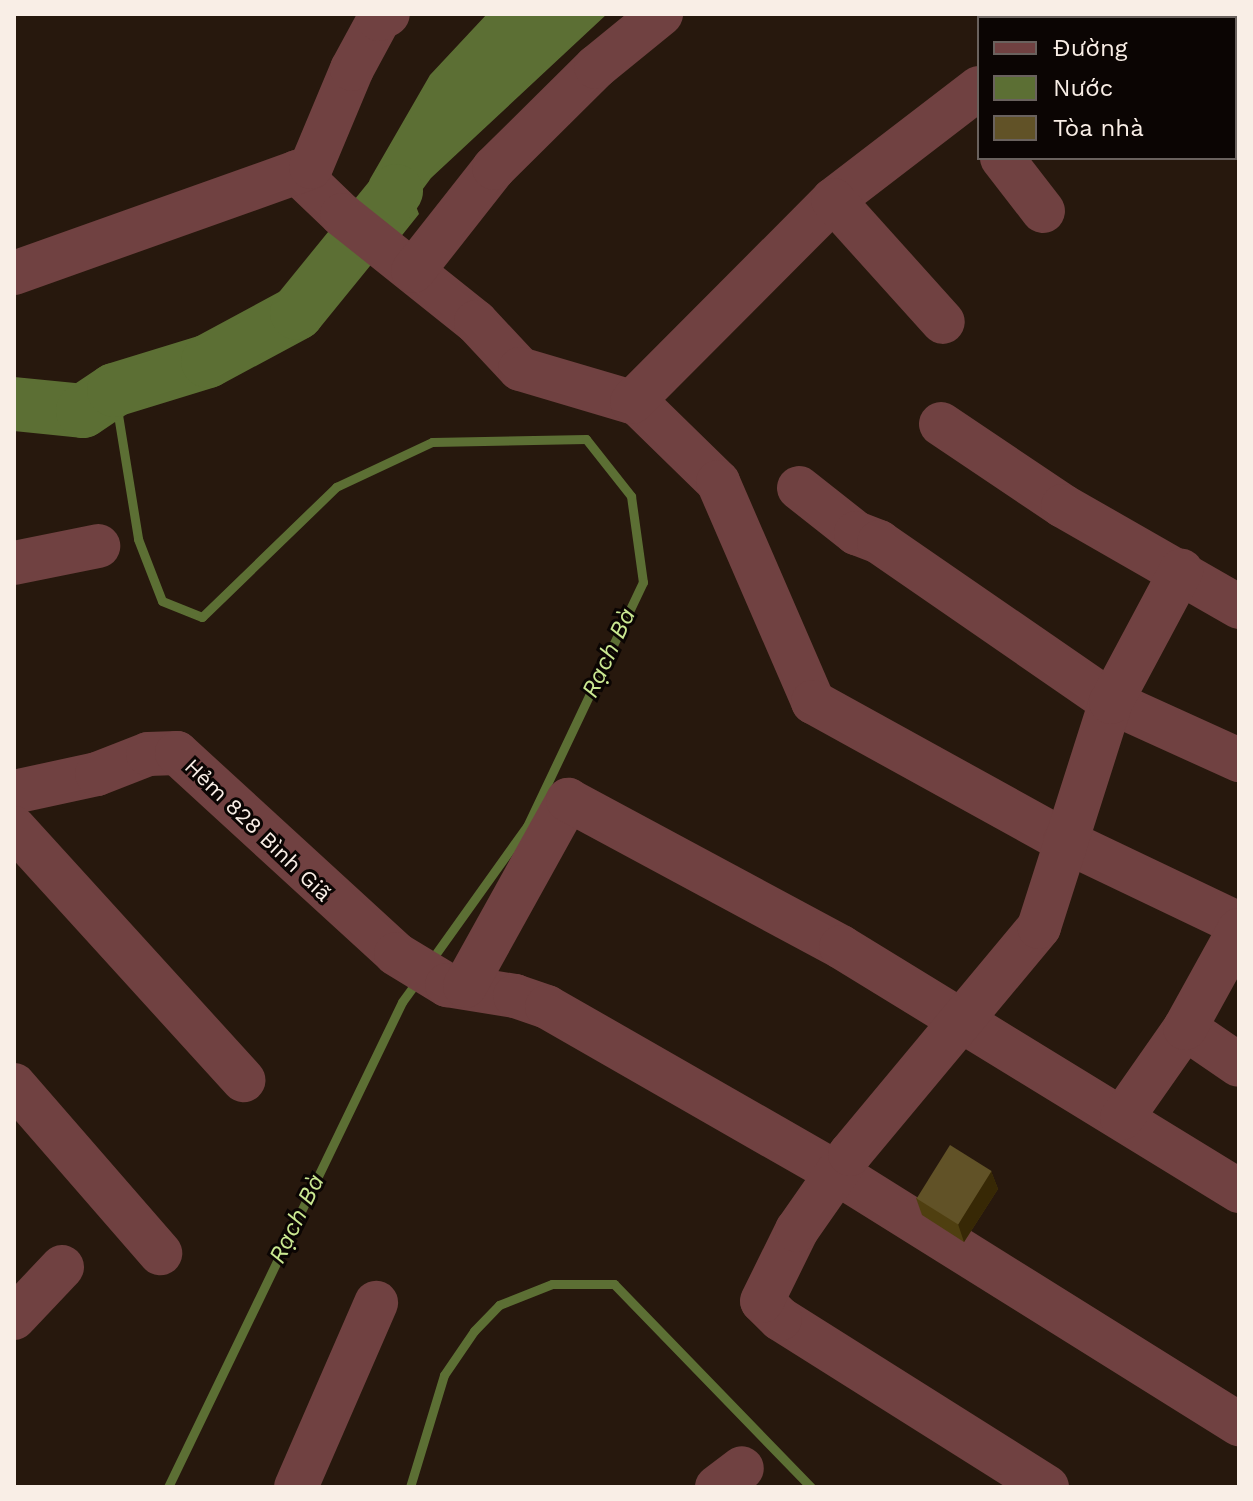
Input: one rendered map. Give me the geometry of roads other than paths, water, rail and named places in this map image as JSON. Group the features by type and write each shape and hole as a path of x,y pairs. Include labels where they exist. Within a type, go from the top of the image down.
{"lane":[{"path":"404,262 596,67 661,14"},
{"path":"14,273 311,167 382,16"},
{"path":"632,402 833,200 973,106"},
{"path":"1004,160 1043,211"},
{"path":"297,172 342,215 476,322 520,369 632,402 718,482 813,702 1065,841 1239,927 1185,1028 1122,1118"},
{"path":"833,200 943,322"},
{"path":"941,424 1063,506 1239,607"},
{"path":"799,488 856,533 879,542 1111,702 1239,760"},
{"path":"14,563 98,546"},
{"path":"1047,1487 780,1319 762,1301 797,1230 837,1173 1039,927 1050,905 1065,841 1111,702 1181,571"},
{"name":"Hẻm 828 Bình Giã","path":"14,792 97,774 148,754 177,753 396,954 456,986"},
{"path":"1239,1191 964,1020 771,908 568,800 456,986 547,1007 837,1173 1239,1424"},
{"path":"14,828 243,1080"},
{"path":"1185,1028 1239,1065"},
{"path":"14,1085 160,1253"},
{"path":"14,1318 62,1267"},
{"path":"296,1487 376,1303"}],"water":[{"path":"487,14 607,14 431,178 414,201 419,214 395,244 357,215 370,179 430,75"}],"waterway":[{"name":"Rạch Bà","path":"14,404 83,411 114,390 208,361 297,313 396,191"},
{"name":"Rạch Bà","path":"114,390 138,539 162,601 202,617 336,487 432,442 586,439 631,496 643,582 527,826 430,962"},
{"name":"Rạch Bà","path":"168,1487 402,1002 417,981"},
{"name":"Rạch Bà","path":"410,1487 444,1375 474,1331 499,1305 552,1284 614,1284 811,1487"}]}
